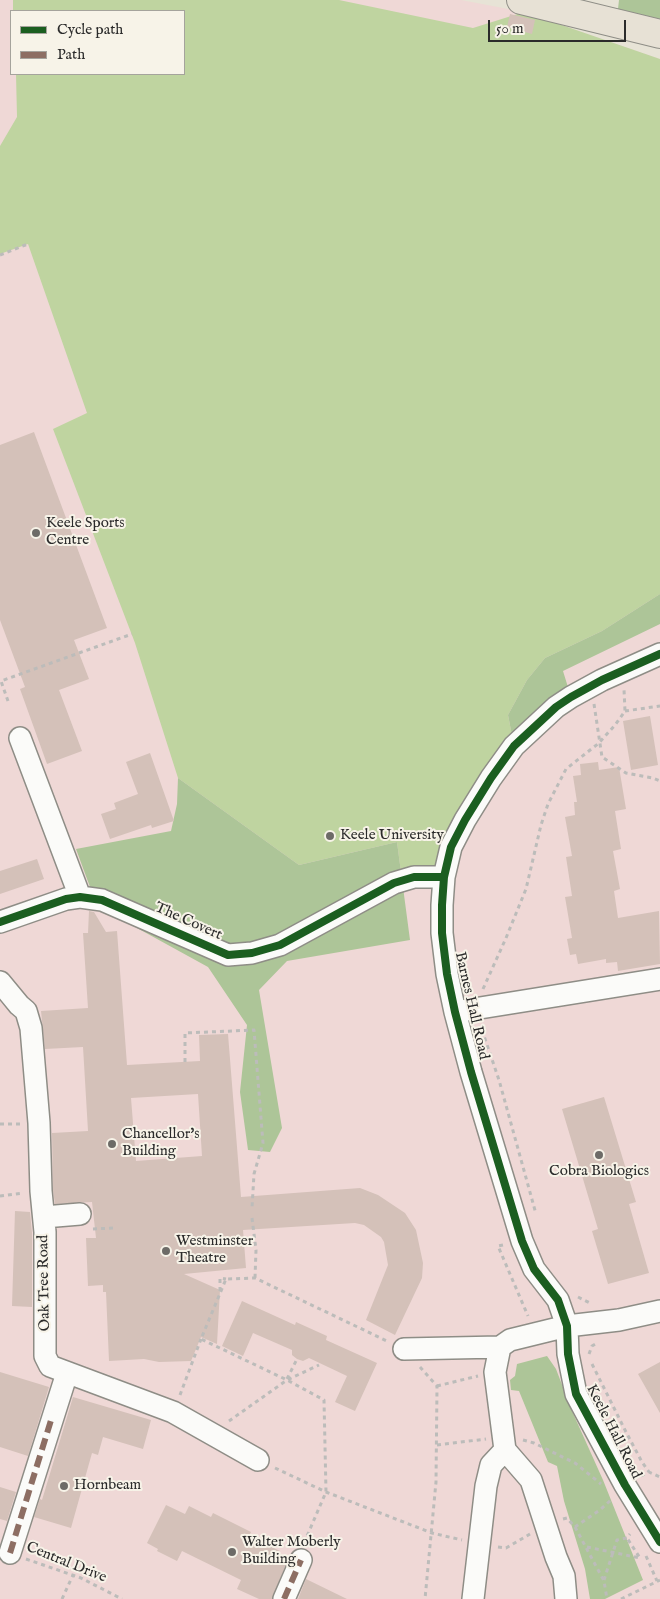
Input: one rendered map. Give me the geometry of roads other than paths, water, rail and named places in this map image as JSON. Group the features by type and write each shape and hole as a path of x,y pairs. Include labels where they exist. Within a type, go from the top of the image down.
{"main road":[{"path":"521,0 660,34"}],"street":[{"name":"Barnes Hall Road","path":"568,1326 558,1300 534,1269 522,1241 455,1012 447,974 442,933 444,877 452,847 465,820 491,778 514,746 556,707 586,688 660,654"},
{"path":"20,738 80,897"},
{"name":"The Covert","path":"0,922 53,903 80,897 102,900 228,955 252,953 280,945 394,883 414,877 444,877"},
{"path":"455,1012 660,979"},
{"name":"Oak Tree Road","path":"0,982 26,1012 31,1028 44,1217 45,1356 50,1366 173,1412 258,1460"},
{"path":"44,1217 84,1222"},
{"path":"404,1349 500,1347 510,1340 568,1326 603,1322 660,1311"},
{"name":"Keele Hall Road","path":"568,1326 568,1354 576,1394 625,1485 660,1542"},
{"path":"500,1347 495,1372 505,1442 531,1480 564,1576 566,1599"},
{"path":"10,1552 67,1373"},
{"path":"473,1599 486,1486 491,1465 505,1442"},
{"path":"284,1599 301,1560"}],"place":[{"name":"Keele Sports Centre","path":"36,533"},
{"name":"Keele University","path":"330,836"},
{"name":"Chancellor's Building","path":"112,1144"},
{"name":"Cobra Biologics","path":"599,1155"},
{"name":"Westminster Theatre","path":"166,1251"},
{"name":"Hornbeam","path":"64,1486"},
{"name":"Walter Moberly Building","path":"232,1552"}]}
